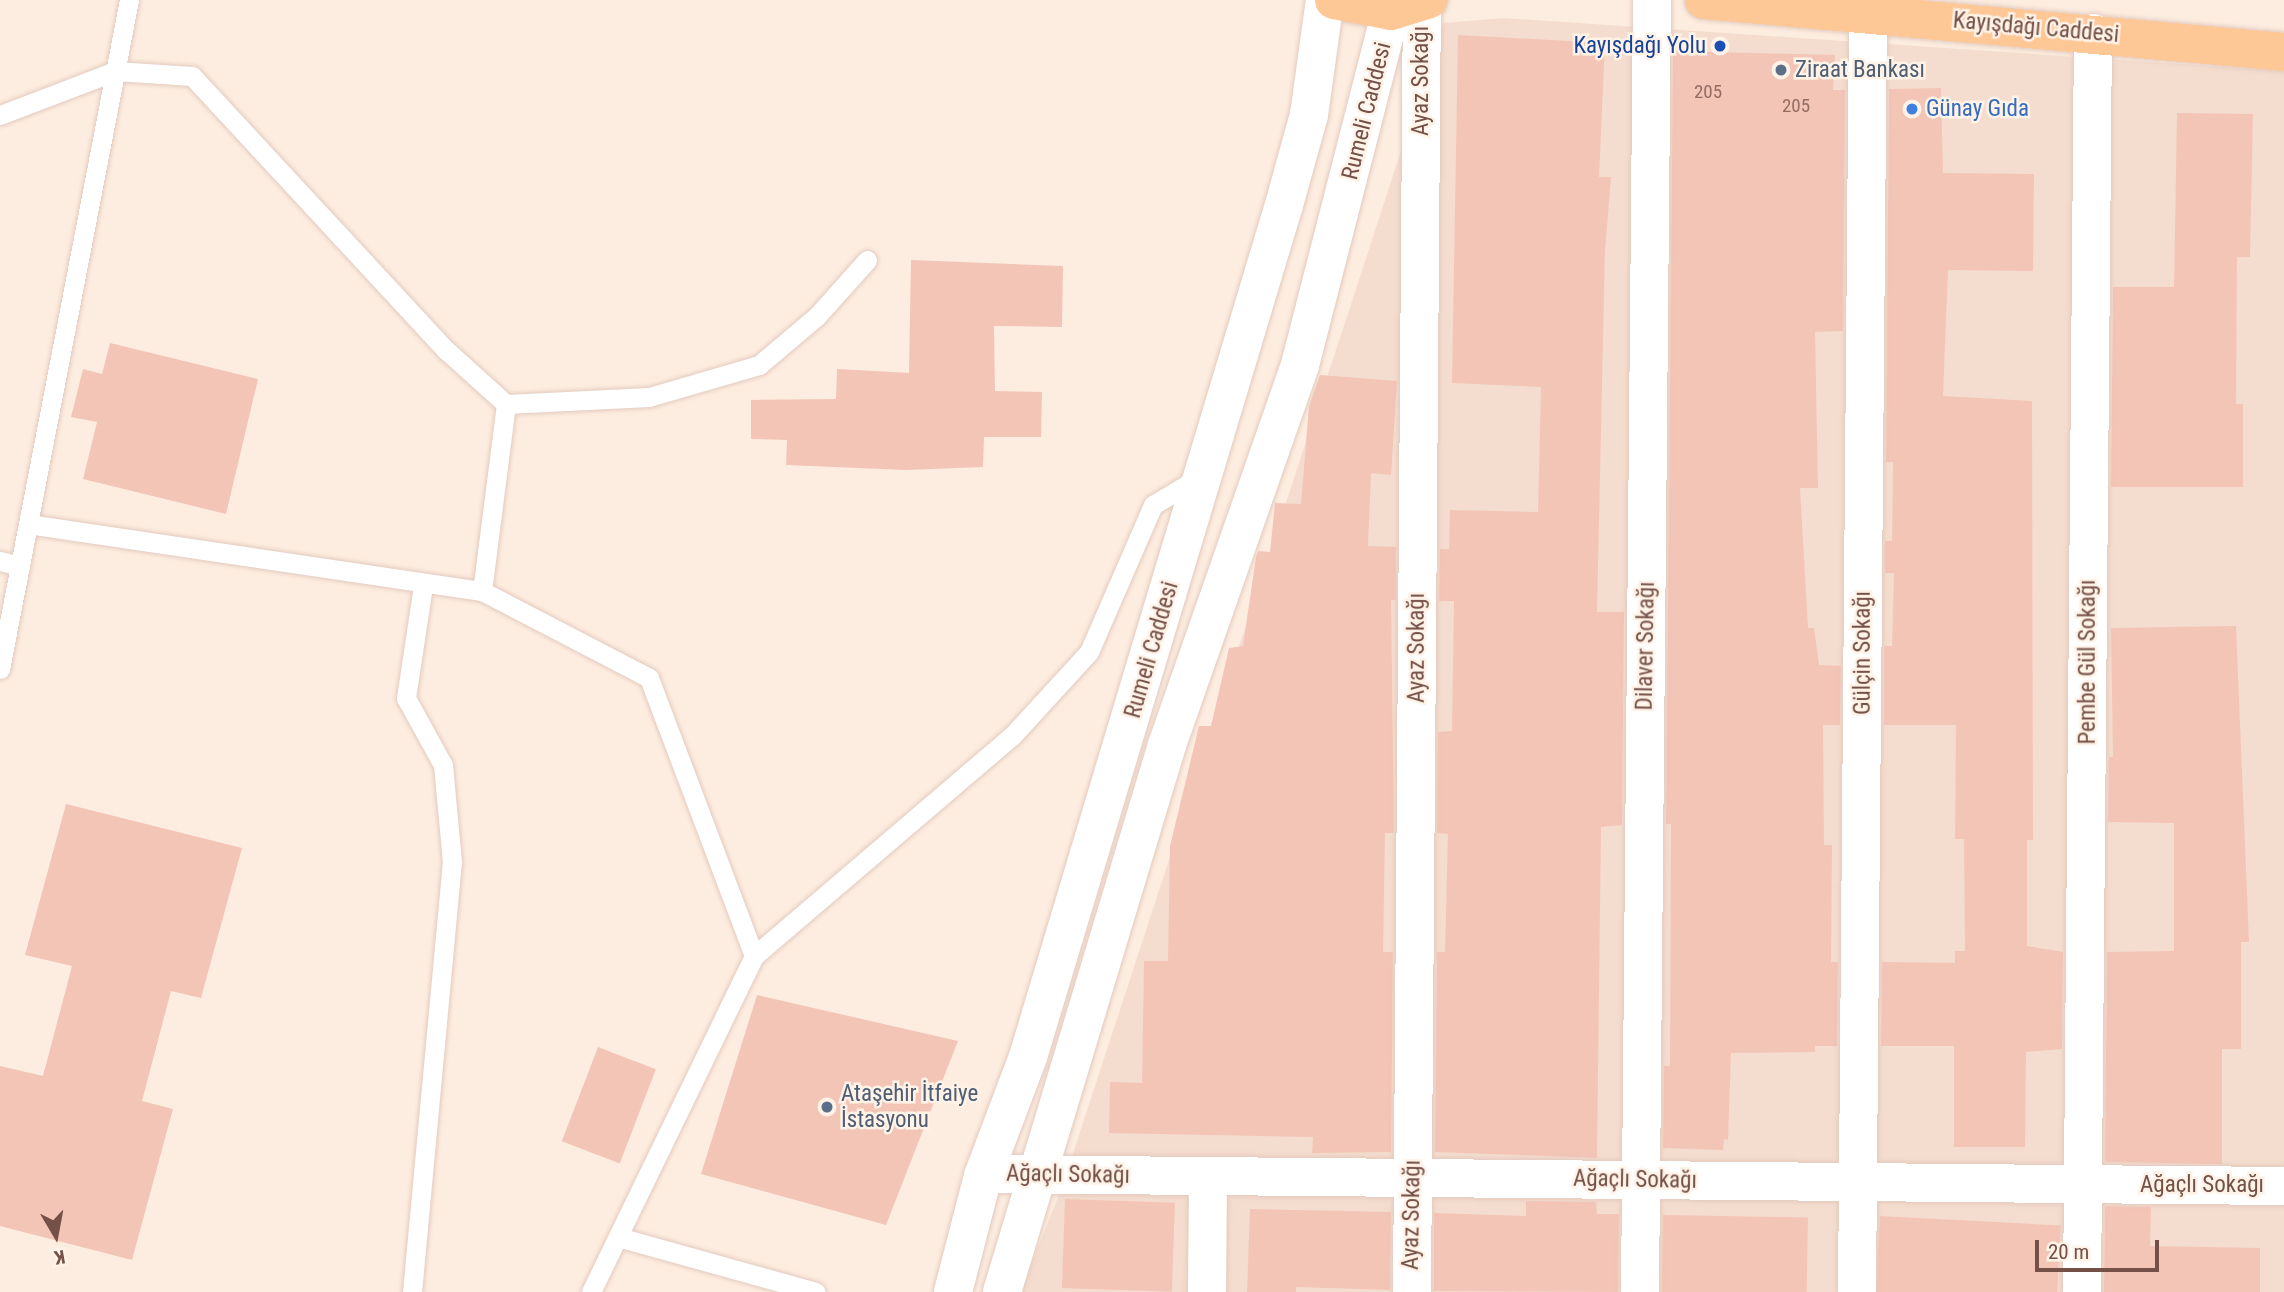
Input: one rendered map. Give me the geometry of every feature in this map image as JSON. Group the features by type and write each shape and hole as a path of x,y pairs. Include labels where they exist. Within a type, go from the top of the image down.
{"main road":[{"path":"1334,0 1413,5"},
{"name":"Kayışdağı Caddesi","path":"1704,0 2284,52"}],"street":[{"name":"Rumeli Caddesi","path":"953,1292 986,1174 1032,1044 1205,473 1309,115 1325,0"},
{"name":"Dilaver Sokağı","path":"1640,1292 1652,0"},
{"name":"Rumeli Caddesi","path":"1002,1292 1041,1175 1167,745 1300,365 1413,5"},
{"name":"Ayaz Sokağı","path":"1412,1292 1413,5"},
{"name":"Gülçin Sokağı","path":"1857,1292 1868,13"},
{"name":"Pembe Gül Sokağı","path":"2082,1292 2093,33"},
{"name":"Ağaçlı Sokağı","path":"986,1174 2284,1186"},
{"path":"1207,1292 1208,1177"}],"lane":[{"path":"0,669 129,0"},
{"path":"0,115 116,71 192,76 446,350 506,404 649,397 759,365 817,316 867,260"},
{"path":"482,591 506,404"},
{"path":"591,1292 754,956 1012,736 1089,652 1153,505 1205,473"},
{"path":"28,524 424,585 482,591 649,678 754,956"},
{"path":"0,561 20,566"},
{"path":"412,1292 452,862 443,765 406,698 424,585"},
{"path":"618,1237 816,1292"}],"shaded area":[{"path":"1504,18 2284,71 2284,1292 1020,1292 1061,1190 1443,23"}],"building":[{"path":"1458,35 1605,43 1599,177 1611,177 1605,250 1597,612 1624,612 1622,825 1601,827 1597,1158 1435,1152 1437,952 1445,952 1448,834 1437,833 1438,732 1452,731 1454,601 1439,601 1440,549 1449,549 1450,510 1538,512 1541,387 1452,383"},
{"path":"1673,51 1835,55 1833,90 1845,90 1843,331 1815,332 1818,488 1800,488 1808,628 1814,628 1819,665 1841,666 1840,725 1823,725 1824,845 1832,845 1831,962 1838,962 1837,1046 1815,1046 1815,1052 1731,1053 1728,1140 1724,1139 1723,1150 1663,1148 1664,1066 1670,1066 1671,824 1666,824"},
{"path":"1941,88 1943,173 2034,174 2033,271 1948,270 1943,396 2032,401 2033,840 2027,840 2027,946 2063,952 2062,1049 2026,1052 2025,1147 1954,1147 1954,1046 1881,1046 1882,962 1955,963 1955,951 1965,951 1964,839 1955,839 1956,725 1884,725 1884,646 1892,646 1894,573 1885,573 1885,541 1892,541 1893,462 1886,462 1889,89"},
{"path":"2177,113 2253,114 2250,257 2237,257 2236,404 2243,404 2243,487 2111,487 2113,287 2174,287"},
{"path":"911,260 1063,266 1062,327 994,326 995,391 1042,392 1041,437 984,437 983,467 906,470 786,465 787,440 751,439 751,400 836,399 837,369 909,373"},
{"path":"110,343 258,379 226,514 83,479 97,422 71,417 83,369 102,374"},
{"path":"1320,375 1397,381 1391,475 1371,473 1368,546 1396,547 1396,600 1391,600 1394,833 1385,833 1383,952 1393,952 1391,1152 1312,1153 1313,1137 1109,1133 1110,1082 1142,1083 1144,961 1168,961 1170,846 1199,726 1211,726 1229,648 1243,646 1256,557 1258,551 1270,552 1275,503 1301,504 1309,406"},
{"path":"2236,626 2249,942 2241,942 2241,1049 2222,1049 2222,1164 2105,1162 2107,952 2174,951 2174,823 2108,822 2109,757 2113,757 2111,628"},
{"path":"66,804 242,848 201,998 171,991 142,1101 173,1109 132,1260 0,1226 0,1066 43,1076 72,966 25,955"},
{"name":"Ataşehir İtfaiye İstasyonu","path":"757,995 958,1041 886,1225 701,1174"},
{"path":"598,1047 656,1069 620,1164 562,1141"},
{"path":"1065,1199 1175,1203 1172,1292 1062,1288"},
{"path":"1526,1201 1596,1202 1597,1214 1619,1214 1618,1292 1434,1291 1434,1213 1526,1216"},
{"path":"2105,1206 2151,1207 2150,1246 2260,1248 2260,1292 2104,1292"},
{"path":"1250,1209 1391,1212 1390,1290 1296,1287 1296,1292 1247,1292"},
{"path":"1663,1215 1808,1218 1807,1292 1662,1292"},
{"path":"1880,1216 2061,1225 2057,1292 1876,1292"}],"place":[{"name":"Kayışdağı Yolu","path":"1720,46"},
{"name":"Ziraat Bankası","path":"1781,70"},
{"name":"Günay Gıda","path":"1912,109"},
{"name":"Ataşehir İtfaiye İstasyonu","path":"827,1107"}]}
